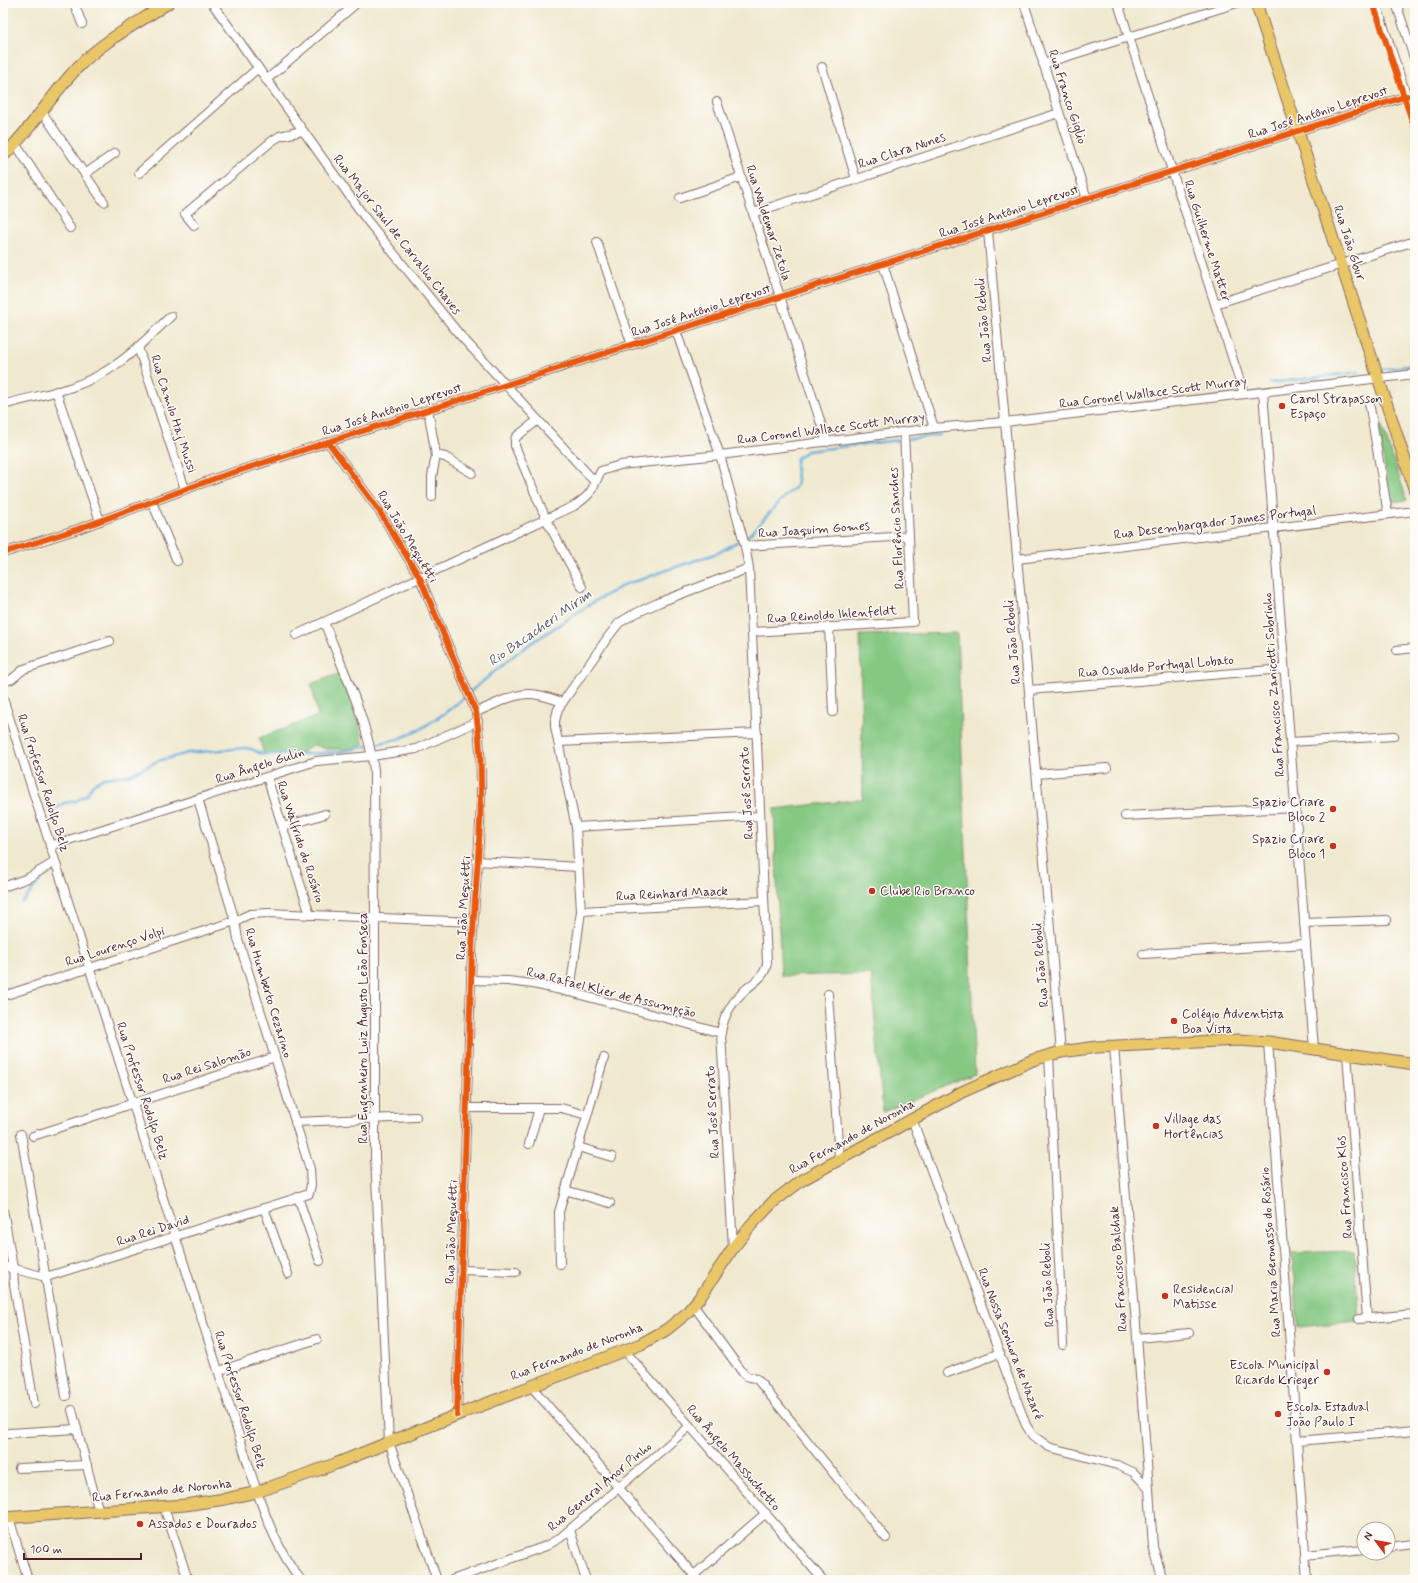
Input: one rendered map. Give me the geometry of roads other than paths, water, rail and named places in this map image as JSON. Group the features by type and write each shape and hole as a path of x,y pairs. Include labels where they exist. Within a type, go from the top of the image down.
{"main road":[{"path":"3,156 42,112 70,76 94,52 168,3"},
{"name":"Rua João Gbur","path":"1256,3 1415,491"},
{"name":"Rua Fernando de Noronha","path":"6,1518 204,1503 257,1492 317,1471 648,1341 666,1330 694,1306 733,1248 751,1225 773,1202 802,1180 839,1158 977,1085 1049,1055 1061,1052 1114,1046 1226,1040 1268,1042 1415,1064"}],"street":[{"path":"74,3 82,24"},
{"name":"Rua Major Saul de Carvalho Chaves","path":"212,3 350,198 385,243 460,334 595,482"},
{"path":"266,80 357,3"},
{"name":"Rua Franco Giglio","path":"1024,3 1087,199"},
{"name":"Rua Guilherme Matter","path":"1118,3 1244,394"},
{"path":"1043,64 1237,3"},
{"path":"1376,3 1415,122"},
{"path":"1396,3 1415,61"},
{"path":"822,67 856,179"},
{"path":"139,173 258,68"},
{"name":"Rua José Antônio Leprevost","path":"3,553 100,521 185,489 328,442 1407,96"},
{"name":"Rua Waldemar Zetola","path":"717,102 827,442"},
{"path":"42,112 104,202"},
{"name":"Rua Clara Nunes","path":"753,213 1059,113"},
{"path":"194,224 186,214 272,141 280,136 302,131"},
{"path":"16,143 70,228"},
{"path":"85,174 115,153"},
{"path":"680,198 741,177"},
{"name":"Rua João Reboli","path":"988,231 1061,1052"},
{"path":"1215,304 1415,241"},
{"path":"597,242 632,345"},
{"path":"883,264 934,428"},
{"path":"3,405 83,383 108,371 138,347 171,316"},
{"name":"Rua José Serrato","path":"676,331 720,455 749,568 767,968 764,975 742,993 732,1005 725,1016 721,1033 733,1248"},
{"name":"Rua Camilo Haj Mussi","path":"138,347 185,489"},
{"name":"Rua Coronel Wallace Scott Murray","path":"601,471 620,465 720,455 934,428 1005,422 1415,374"},
{"path":"56,391 100,521"},
{"name":"Rua Francisco Zanicotti Sobrinho","path":"1263,392 1314,1049"},
{"path":"1369,402 1388,514"},
{"path":"428,410 436,455 432,477 432,497"},
{"path":"538,420 516,437 514,443 546,519 582,587"},
{"name":"Rua Florêncio Sanches","path":"904,432 913,622"},
{"name":"Rua João Mequétti","path":"328,442 378,509 420,578 477,717 480,798 473,922 457,1415"},
{"path":"436,455 445,457 472,473"},
{"path":"296,635 574,506 585,499 593,489 601,471 582,468"},
{"path":"152,502 177,561"},
{"name":"Rua Desembargador James Portugal","path":"1017,559 1415,511"},
{"name":"Rua Joaquim Gomes","path":"743,541 909,536"},
{"path":"570,992 581,912 576,827 558,742 555,721 558,709 619,623 656,603 749,568"},
{"name":"Rua Engenheiro Luiz Augusto Leão Fonseca","path":"324,622 362,719 371,754 375,785 375,1172 389,1442 437,1580"},
{"name":"Rua Reinoldo Ihlenfeldt","path":"752,632 913,622"},
{"path":"829,628 833,712"},
{"path":"3,682 12,679 24,669 110,641"},
{"path":"1397,650 1415,648"},
{"name":"Rua Oswaldo Portugal Lobato","path":"1029,690 1284,669"},
{"name":"Rua Ângelo Gulin","path":"50,846 316,761 416,749 504,701 528,694 539,695 563,702"},
{"name":"Rua Professor Rodolfo Belz","path":"3,699 257,1492 279,1548 301,1580"},
{"path":"558,742 756,733"},
{"path":"1290,742 1394,736"},
{"path":"1036,774 1108,768"},
{"name":"Rua Walfrido do Rosário","path":"267,777 310,915"},
{"name":"Rua Humberto Cezarino","path":"198,799 235,921 238,938 310,1169 311,1185 309,1194"},
{"path":"1125,816 1295,808"},
{"path":"283,827 325,814"},
{"path":"576,827 760,816"},
{"path":"477,861 578,867"},
{"path":"3,887 28,878 56,862"},
{"name":"Rua Reinhard Maack","path":"581,912 764,901"},
{"name":"Rua Lourenço Volpi","path":"3,996 235,921 250,914 258,913 473,922"},
{"path":"1304,923 1387,920"},
{"path":"1143,954 1306,944"},
{"name":"Rua Rafael Klier de Assumpção","path":"471,980 517,982 570,992 721,1033"},
{"path":"828,994 839,1158"},
{"name":"Rua Maria Geronasso do Rosário","path":"1268,1042 1307,1580"},
{"name":"Rua Francisco Balchak","path":"1114,1046 1149,1489"},
{"name":"Rua Francisco Klos","path":"1347,1054 1363,1319 1415,1314"},
{"name":"Rua João Reboli","path":"1049,1055 1063,1345"},
{"name":"Rua Rei Salomão","path":"33,1136 275,1057"},
{"path":"560,1264 559,1212 604,1058"},
{"path":"467,1108 561,1108 588,1115"},
{"path":"529,1144 539,1108"},
{"path":"295,1122 416,1116"},
{"name":"Rua Nossa Senhora de Nazaré","path":"912,1119 1000,1353 1022,1416 1032,1435 1049,1447 1125,1468 1133,1472 1149,1489"},
{"path":"21,1134 66,1396"},
{"path":"578,1147 612,1157"},
{"path":"565,1190 610,1203"},
{"name":"Rua Rei David","path":"46,1277 309,1194"},
{"path":"298,1197 320,1261"},
{"path":"264,1208 288,1274"},
{"path":"3,1209 34,1404"},
{"path":"3,1266 46,1277"},
{"path":"462,1270 516,1272"},
{"path":"694,1306 743,1373 746,1376 757,1379 886,1538"},
{"path":"1137,1338 1188,1333"},
{"path":"218,1371 317,1339"},
{"name":"Rua Ângelo Massuchetto","path":"625,1351 823,1580"},
{"path":"947,1373 1000,1353"},
{"path":"531,1386 696,1578 766,1513"},
{"path":"72,1410 99,1512"},
{"name":"Rua General Anor Pinho","path":"452,1580 546,1546 560,1538 690,1426"},
{"path":"9,1433 77,1429"},
{"path":"1297,1442 1415,1431"},
{"path":"19,1468 87,1465"},
{"path":"1149,1489 1153,1547 1163,1580"},
{"path":"164,1507 188,1580"},
{"path":"6,1518 28,1580"},
{"path":"570,1530 586,1580"},
{"path":"1396,1546 1415,1544"},
{"path":"1305,1555 1356,1550"}],"waterway":[{"name":"Rio Bacacheri Mirim","path":"1383,369 1415,365"},
{"name":"Rio Bacacheri Mirim","path":"1270,383 1359,372"},
{"name":"Rio Bacacheri Mirim","path":"470,692 518,652 595,601 628,583 718,553 750,534 786,495 795,488 797,482 797,458 807,451 940,435"},
{"name":"Rio Bacacheri Mirim","path":"54,810 64,803 76,801 87,794 93,784 104,778 129,775 158,761 188,753 245,748 262,754 340,752 401,738 419,730 445,713 466,696"},
{"name":"Rio Bacacheri Mirim","path":"22,902 46,873"}],"place":[{"name":"Carol Strapasson Espaço","path":"1282,406"},
{"name":"Spazio Criare Bloco 2","path":"1333,809"},
{"name":"Spazio Criare Bloco 1","path":"1333,846"},
{"name":"Clube Rio Branco","path":"872,891"},
{"name":"Colégio Adventista Boa Vista","path":"1174,1021"},
{"name":"Village das Hortências","path":"1156,1126"},
{"name":"Residencial Matisse","path":"1165,1296"},
{"name":"Escola Municipal Ricardo Krieger","path":"1327,1372"},
{"name":"Escola Estadual João Paulo I","path":"1278,1414"},
{"name":"Assados e Dourados","path":"140,1524"}]}
